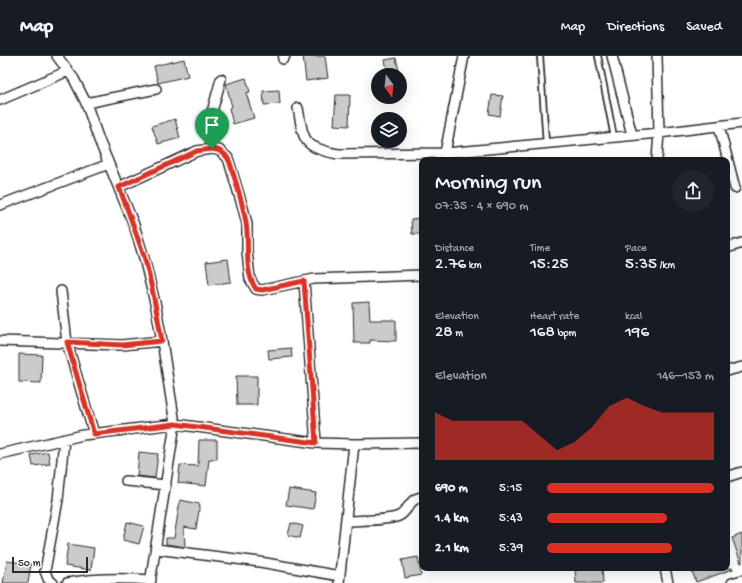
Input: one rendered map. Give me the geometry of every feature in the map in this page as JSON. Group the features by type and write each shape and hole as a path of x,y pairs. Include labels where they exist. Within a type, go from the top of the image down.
{"street":[{"path":"57,56 74,79 86,103 99,140 134,225 156,307 175,424 150,581 130,578 67,583"},
{"path":"445,156 464,56"},
{"path":"612,56 632,135"},
{"path":"657,56 659,133 657,157"},
{"path":"0,100 68,71"},
{"path":"212,149 209,133 210,119 220,79"},
{"path":"86,103 156,89"},
{"path":"298,108 303,136 308,142 323,151 338,154 445,156 546,143 659,133 742,123"},
{"path":"719,126 727,157"},
{"path":"119,187 197,151 212,149 219,150 228,158 230,163 247,224 247,251 250,279 256,289 262,290 314,280 419,276"},
{"path":"0,205 109,164"},
{"path":"730,169 735,188"},
{"path":"730,247 742,243"},
{"path":"304,281 316,443"},
{"path":"61,291 67,342 94,434"},
{"path":"0,341 122,345 162,341"},
{"path":"730,370 742,367"},
{"path":"0,454 94,434 175,424 316,443 419,443"},
{"path":"53,583 46,576 44,571 58,500 64,440"},
{"path":"156,548 260,562 340,580 354,444"},
{"path":"730,476 742,472"},
{"path":"126,481 166,485"},
{"path":"346,521 392,518 404,512 413,500 419,498"},
{"path":"666,571 668,583"},
{"path":"732,583 742,580"}],"lane":[{"path":"540,56 546,143"},
{"path":"598,56 614,137"}],"building":[{"path":"303,56 325,56 328,78 306,81"},
{"path":"396,58 398,68 387,68 385,60"},
{"path":"184,59 188,76 158,83 154,66"},
{"path":"246,78 250,92 246,93 254,118 233,124 229,108 232,107 226,84"},
{"path":"279,90 280,104 264,105 263,91"},
{"path":"336,95 350,95 349,126 334,125"},
{"path":"492,95 503,96 500,116 489,114"},
{"path":"175,119 180,138 158,144 152,126"},
{"path":"419,218 419,234 412,234 411,219"},
{"path":"228,259 231,282 209,285 206,262"},
{"path":"369,302 370,320 396,320 396,341 370,340 370,343 354,343 353,303"},
{"path":"291,348 292,357 269,359 268,350"},
{"path":"19,354 42,355 41,383 19,382"},
{"path":"236,376 257,376 257,405 237,405"},
{"path":"199,440 217,440 217,459 209,459 206,486 178,483 180,465 198,466"},
{"path":"48,452 50,464 33,466 31,455"},
{"path":"139,452 158,454 155,478 137,476"},
{"path":"289,489 316,493 313,509 286,505"},
{"path":"180,500 200,504 196,529 184,527 185,547 166,544 166,538 174,538"},
{"path":"127,522 144,526 139,544 123,540"},
{"path":"291,523 303,526 300,538 288,535"},
{"path":"742,534 742,563 741,563 732,538"},
{"path":"68,544 94,548 91,570 65,566"},
{"path":"418,557 419,571 421,575 405,578 402,560"},
{"path":"7,561 31,564 28,583 3,583"},
{"path":"575,571 602,571 603,583 576,583"},
{"path":"692,571 727,571 696,582"}],"route":[{"path":"212,149 219,150 228,158 230,163 247,224 247,251 250,279 253,285 256,289 262,290 304,281 316,443 175,424 94,434 67,342 102,345 131,345 162,341 156,307 144,258 134,225 119,187 197,151 212,149"}]}
